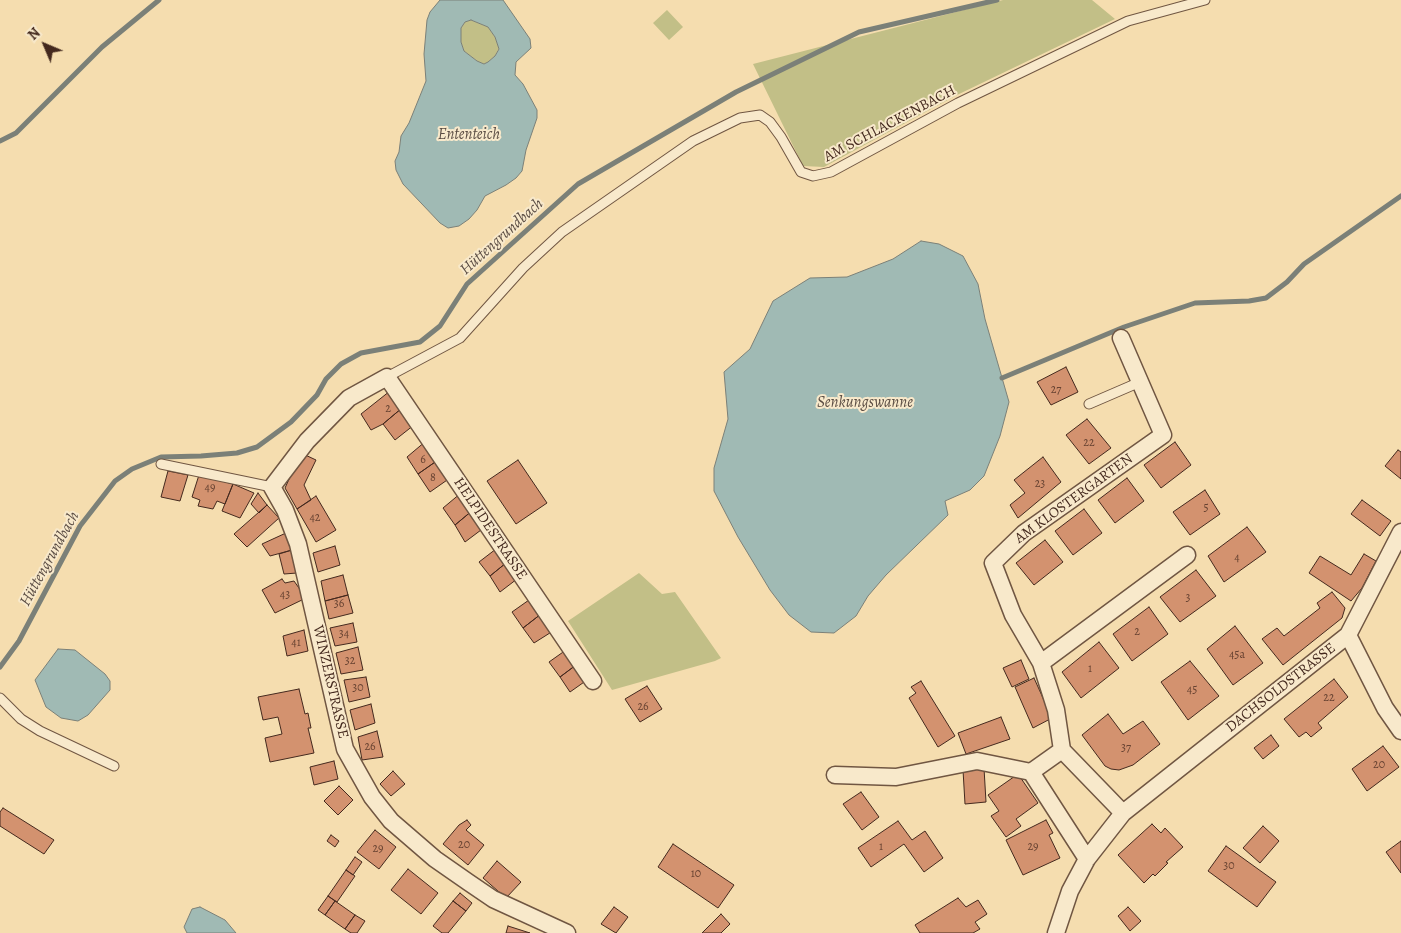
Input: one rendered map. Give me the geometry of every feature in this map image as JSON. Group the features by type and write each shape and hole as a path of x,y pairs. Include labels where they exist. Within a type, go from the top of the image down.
{"street":[{"name":"AM KLOSTERGARTEN","path":"1062,750 1056,710 1041,663 1013,615 993,563 1024,533 1163,435 1121,338"},
{"path":"272,486 307,442 349,398 387,377"},
{"name":"HELPIDESTRASSE","path":"387,377 593,681"},
{"name":"WINZERSTRASSE","path":"272,486 285,510 298,544 345,749 372,797 391,821 435,859 493,899 567,933"},
{"name":"DACHSOLDSTRASSE","path":"1056,933 1070,891 1087,859 1123,812 1348,635 1401,532"},
{"path":"1041,663 1187,555"},
{"path":"1348,635 1386,708 1401,731"},
{"path":"1030,772 1062,750 1123,812"},
{"path":"835,775 896,777 977,761 1030,772 1087,859"}],"lane":[{"name":"AM SCHLACKENBACH","path":"387,377 460,338 523,268 562,232 693,141 740,118 760,115 770,122 801,172 813,176 831,172 958,103 1128,21 1205,0"},
{"path":"1089,404 1140,382"},
{"path":"161,464 272,486"},
{"path":"0,698 21,719 40,731 114,766"}],"shaded area":[{"path":"1003,0 1092,0 1115,19 957,95 824,167 803,166 753,64"},
{"path":"667,10 683,27 669,40 653,23"},
{"path":"471,20 488,27 495,37 499,48 495,56 484,64 464,51 461,42 461,28 465,22"},
{"path":"639,573 662,594 675,592 721,658 612,690 568,621"}],"water":[{"name":"Ententeich","path":"440,0 503,0 530,39 531,48 516,62 515,75 523,84 537,110 537,118 526,150 522,171 506,185 485,196 469,219 459,226 448,228 440,223 403,184 396,170 395,161 399,152 401,136 409,123 426,81 424,54 427,20 430,12","holes":["471,20 488,27 495,37 499,49 495,56 484,64 464,51 461,42 461,28 465,22"]},
{"name":"Senkungswanne","path":"921,241 939,244 963,256 978,284 985,319 1009,402 1000,436 984,476 970,490 945,501 948,515 886,575 868,596 856,616 834,633 811,632 789,615 770,590 738,537 714,491 714,468 728,419 724,372 750,349 773,301 810,278 847,277 893,259"},
{"path":"58,649 75,650 105,674 110,681 110,690 88,715 78,721 61,718 46,707 35,680"},
{"path":"200,907 225,920 236,933 187,933 184,927 192,909"}],"building":[{"path":"1066,367 1078,392 1051,405 1037,382"},
{"path":"390,391 402,408 383,424 371,430 361,414"},
{"path":"402,408 414,425 395,440 383,424"},
{"path":"1087,419 1111,448 1089,464 1066,435"},
{"path":"426,441 438,460 418,474 407,457"},
{"path":"1175,442 1191,465 1161,488 1144,465"},
{"path":"1398,450 1401,452 1401,479 1385,466"},
{"path":"301,453 316,460 304,485 311,500 297,509 285,488"},
{"path":"1043,457 1061,482 1018,518 1010,505 1025,493 1014,480"},
{"path":"438,460 450,478 430,492 418,474"},
{"path":"518,460 547,503 516,524 487,481"},
{"path":"168,471 188,475 180,501 161,497"},
{"path":"199,475 233,484 225,504 217,501 213,509 198,506 200,500 192,497"},
{"path":"1127,478 1144,501 1115,523 1098,500"},
{"path":"233,484 254,493 240,518 222,511"},
{"path":"1205,490 1220,514 1190,535 1173,512"},
{"path":"258,493 267,505 259,513 251,504"},
{"path":"461,493 473,510 455,525 443,508"},
{"path":"316,496 336,530 316,542 297,509"},
{"path":"1362,500 1391,521 1380,536 1351,514"},
{"path":"267,505 279,518 247,547 234,534"},
{"path":"1084,509 1102,533 1073,555 1055,531"},
{"path":"473,510 485,527 465,542 455,525"},
{"path":"1247,527 1266,552 1224,582 1208,556"},
{"path":"286,533 292,550 270,556 262,544"},
{"path":"1045,540 1063,562 1034,585 1016,563"},
{"path":"335,546 340,565 318,572 313,553"},
{"path":"496,549 506,563 490,576 479,562"},
{"path":"292,550 297,573 284,574 279,554"},
{"path":"1364,554 1376,561 1362,588 1351,601 1309,573 1320,556 1351,575"},
{"path":"506,563 517,579 500,592 490,576"},
{"path":"1196,570 1216,596 1180,622 1160,597"},
{"path":"343,575 348,595 325,601 321,581"},
{"path":"282,579 285,583 294,581 306,598 275,613 262,590"},
{"path":"1332,592 1345,608 1342,618 1283,665 1262,639 1277,628 1284,636 1320,608 1317,603"},
{"path":"348,595 353,613 329,619 325,601"},
{"path":"529,600 541,614 523,628 512,612"},
{"path":"1149,607 1168,634 1132,661 1113,634"},
{"path":"541,614 553,631 534,643 523,628"},
{"path":"353,623 357,642 335,646 330,628"},
{"path":"1235,626 1263,663 1233,685 1207,649"},
{"path":"304,630 308,651 287,656 283,636"},
{"path":"1099,642 1119,668 1081,698 1062,672"},
{"path":"358,647 363,670 341,674 336,653"},
{"path":"566,650 576,665 560,677 549,662"},
{"path":"1021,660 1029,679 1012,687 1003,668"},
{"path":"1190,661 1219,696 1188,720 1161,682"},
{"path":"576,665 587,680 570,692 560,677"},
{"path":"366,677 370,697 349,702 344,680"},
{"path":"1034,678 1052,718 1033,728 1015,687"},
{"path":"1334,679 1348,697 1318,723 1322,728 1311,737 1306,732 1299,737 1284,719"},
{"path":"921,681 955,736 938,747 909,698 916,693 911,687"},
{"path":"647,686 662,709 640,722 625,699"},
{"path":"299,689 305,714 308,713 311,728 308,728 314,753 270,762 265,738 282,734 278,717 263,720 258,697"},
{"path":"371,704 375,723 355,730 350,710"},
{"path":"1108,714 1123,734 1143,721 1160,744 1133,765 1119,770 1105,766 1082,735"},
{"path":"1001,717 1010,739 966,754 958,733"},
{"path":"377,731 383,757 362,760 358,737"},
{"path":"1271,735 1279,746 1263,759 1254,748"},
{"path":"1383,746 1399,767 1367,791 1352,769"},
{"path":"334,761 338,779 314,785 310,767"},
{"path":"984,768 986,802 965,804 963,770"},
{"path":"393,771 405,784 391,796 380,784"},
{"path":"1018,774 1038,803 1016,819 1021,826 1006,837 991,816 999,811 988,795"},
{"path":"339,786 353,800 338,815 324,801"},
{"path":"861,792 879,817 862,830 843,804"},
{"path":"3,808 54,840 44,854 0,826 0,812"},
{"path":"467,820 471,825 466,830 484,845 468,865 443,844 459,825"},
{"path":"1046,820 1053,833 1049,835 1060,858 1023,875 1006,840"},
{"path":"898,821 912,840 925,831 943,858 924,872 904,844 871,867 858,848"},
{"path":"1152,824 1161,833 1165,828 1183,847 1166,862 1168,863 1155,876 1153,874 1144,883 1118,855"},
{"path":"1263,826 1279,841 1260,863 1243,848"},
{"path":"375,830 396,847 379,869 357,852"},
{"path":"331,835 339,841 335,847 327,841"},
{"path":"1401,841 1401,873 1386,852"},
{"path":"673,844 734,885 718,908 658,867"},
{"path":"1226,846 1276,882 1257,907 1208,871"},
{"path":"355,857 362,862 353,875 346,870"},
{"path":"497,861 521,882 506,898 483,878"},
{"path":"408,869 438,893 421,914 391,890"},
{"path":"346,870 355,876 337,902 328,896"},
{"path":"460,893 472,903 466,911 453,901"},
{"path":"328,896 335,901 325,915 318,910"},
{"path":"958,898 966,907 978,900 987,914 975,922 980,929 973,933 920,933 915,925"},
{"path":"335,901 355,915 345,929 325,915"},
{"path":"453,901 466,911 448,933 442,933 433,926"},
{"path":"614,907 628,917 616,933 601,924"},
{"path":"1128,907 1141,921 1130,931 1118,916"},
{"path":"721,914 730,924 721,933 702,933"},
{"path":"355,915 365,921 357,933 351,933 345,929"},
{"path":"508,926 530,933 506,933"}],"waterway":[{"path":"0,141 16,133 102,47 159,0"},
{"name":"Hüttengrundbach","path":"0,667 19,641 80,526 115,481 132,469 161,457 237,453 257,447 291,422 317,395 326,379 341,364 361,353 420,342 440,326 467,284 578,184 736,92 859,32 997,0"},
{"path":"1002,378 1124,327 1195,303 1249,301 1266,298 1287,282 1304,264 1401,196"}]}
